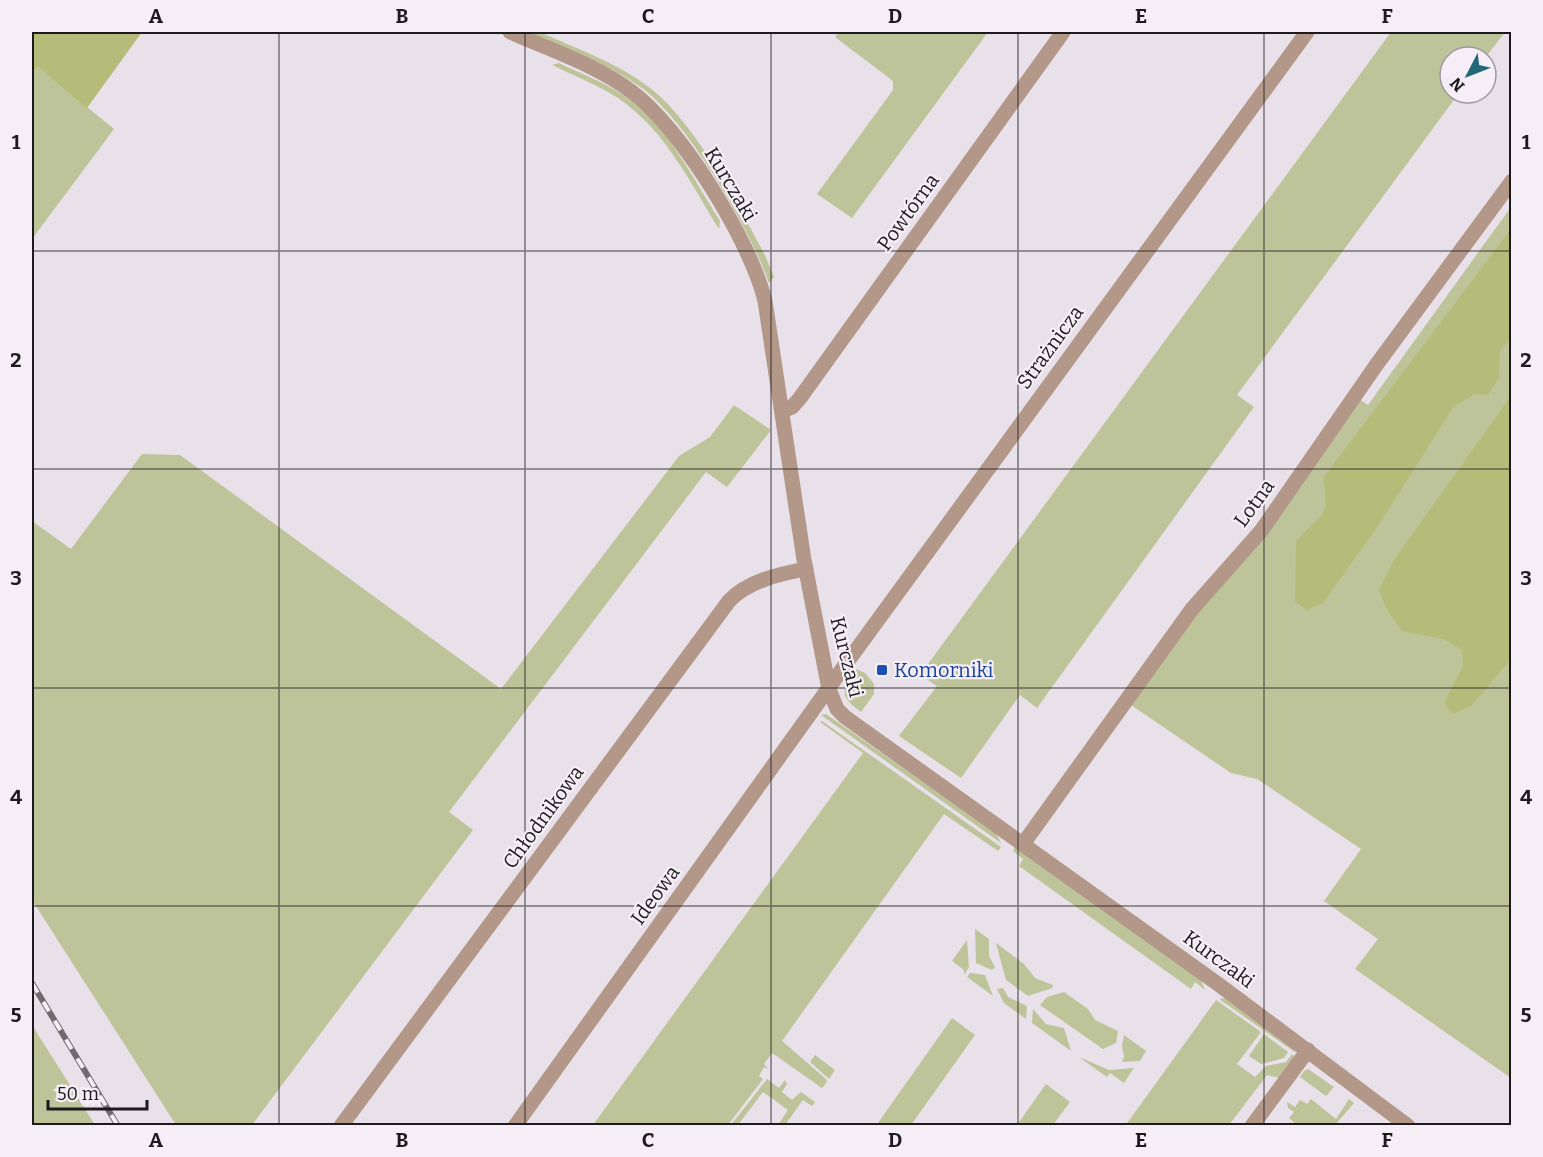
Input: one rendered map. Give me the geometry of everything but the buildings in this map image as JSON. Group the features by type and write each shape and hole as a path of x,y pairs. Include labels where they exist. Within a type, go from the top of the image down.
{"street":[{"name":"Kurczaki","path":"510,32 630,90 664,121 684,146 734,228 758,276 765,301 806,569 829,689 834,703 845,717 1308,1050 1408,1125"},
{"name":"Powtórna","path":"782,411 792,407 800,398 1063,32"},
{"name":"Strażnicza","path":"829,689 1307,32"},
{"name":"Lotna","path":"1023,844 1192,609 1265,525 1377,364 1512,181"},
{"name":"Chłodnikowa","path":"341,1125 729,601 737,592 755,583 806,569"},
{"name":"Ideowa","path":"515,1125 829,689"},
{"path":"1252,1125 1308,1050"}],"green space":[{"path":"32,32 142,32 87,108 38,67 32,73"},
{"path":"527,32 540,32 611,64 638,79 666,103 698,142 741,211 774,277 769,283 748,235 716,178 679,125 660,104 642,88 615,71"},
{"path":"839,32 988,32 852,218 817,194 893,90 893,81 835,37"},
{"path":"1391,32 1505,32 1495,45 1438,45 1438,105 1450,105 1237,395 1254,407 1037,708 1020,695 961,778 899,736 937,686 920,675"},
{"path":"559,63 614,89 652,120 677,152 720,221 719,229 687,175 650,125 618,98 552,65"},
{"path":"38,67 114,129 32,239 32,73"},
{"path":"1511,207 1511,1078 1355,969 1378,939 1324,901 1361,849 1257,779 1231,773 1131,705 1197,611 1359,399 1368,405"},
{"path":"1511,229 1511,337 1500,351 1499,378 1488,395 1476,394 1454,406 1376,529 1323,603 1306,610 1295,601 1296,542 1322,515 1326,502 1323,478"},
{"path":"1511,396 1511,659 1472,705 1453,714 1444,703 1463,666 1462,650 1443,639 1402,631 1387,610 1379,590 1394,560"},
{"path":"734,405 771,430 727,487 706,472 449,812 473,830 252,1125 176,1125 32,900 32,521 71,549 142,454 180,455 501,689 679,456 710,437"},
{"path":"856,669 865,673 874,684 874,694 861,712 849,701 845,692 847,682"},
{"path":"826,714 996,833 1001,843 821,715"},
{"path":"822,721 1001,847 998,851 944,814 782,1041 826,1079 827,1082 822,1088 772,1053 764,1064 769,1070 764,1067 759,1076 763,1079 728,1125 593,1125 863,753 820,722"},
{"path":"1015,846 1201,980 1205,990 1195,982 1191,989 1019,866 1023,859 1013,851"},
{"path":"975,929 989,939 989,956 995,967 992,970 976,963"},
{"path":"967,940 969,967 964,975 964,970 952,961"},
{"path":"996,943 1024,964 1035,978 1053,985 1052,988 1028,996 1006,980"},
{"path":"970,973 985,975 993,996 967,977"},
{"path":"1003,988 1008,997 1027,1006 1026,1019 1004,1003 997,989"},
{"path":"1064,992 1088,1009 1095,1020 1118,1031 1116,1043 1103,1049 1040,1005 1047,997"},
{"path":"1226,998 1294,1049 1296,1053 1219,999"},
{"path":"1216,1000 1261,1032 1237,1064 1255,1077 1266,1066 1286,1062 1292,1054 1295,1057 1280,1078 1267,1075 1229,1125 1125,1126"},
{"path":"1033,1009 1046,1024 1064,1028 1071,1051 1032,1023"},
{"path":"952,1018 975,1035 911,1125 881,1125 878,1123"},
{"path":"32,1025 95,1125 32,1125"},
{"path":"1264,1034 1288,1052 1284,1058 1261,1064 1249,1056"},
{"path":"1124,1035 1146,1051 1140,1061 1122,1062"},
{"path":"815,1055 835,1070 829,1079 810,1062"},
{"path":"1079,1057 1109,1070 1134,1068 1124,1083 1110,1073 1107,1077"},
{"path":"1308,1069 1334,1087 1326,1096 1300,1077"},
{"path":"767,1079 779,1088 785,1080 787,1084 782,1092 792,1100 801,1092 815,1102 812,1106 803,1100 785,1125 778,1125 788,1110 763,1092 738,1125 731,1125"},
{"path":"1046,1084 1070,1102 1053,1125 1017,1125"},
{"path":"1311,1099 1336,1119 1349,1099 1354,1103 1335,1125 1292,1125 1294,1122 1289,1118 1294,1112 1288,1108 1287,1102 1295,1107 1300,1100 1307,1104"}],"railway":[{"path":"32,983 118,1126"}],"place":[{"name":"Komorniki","path":"882,670"}]}
